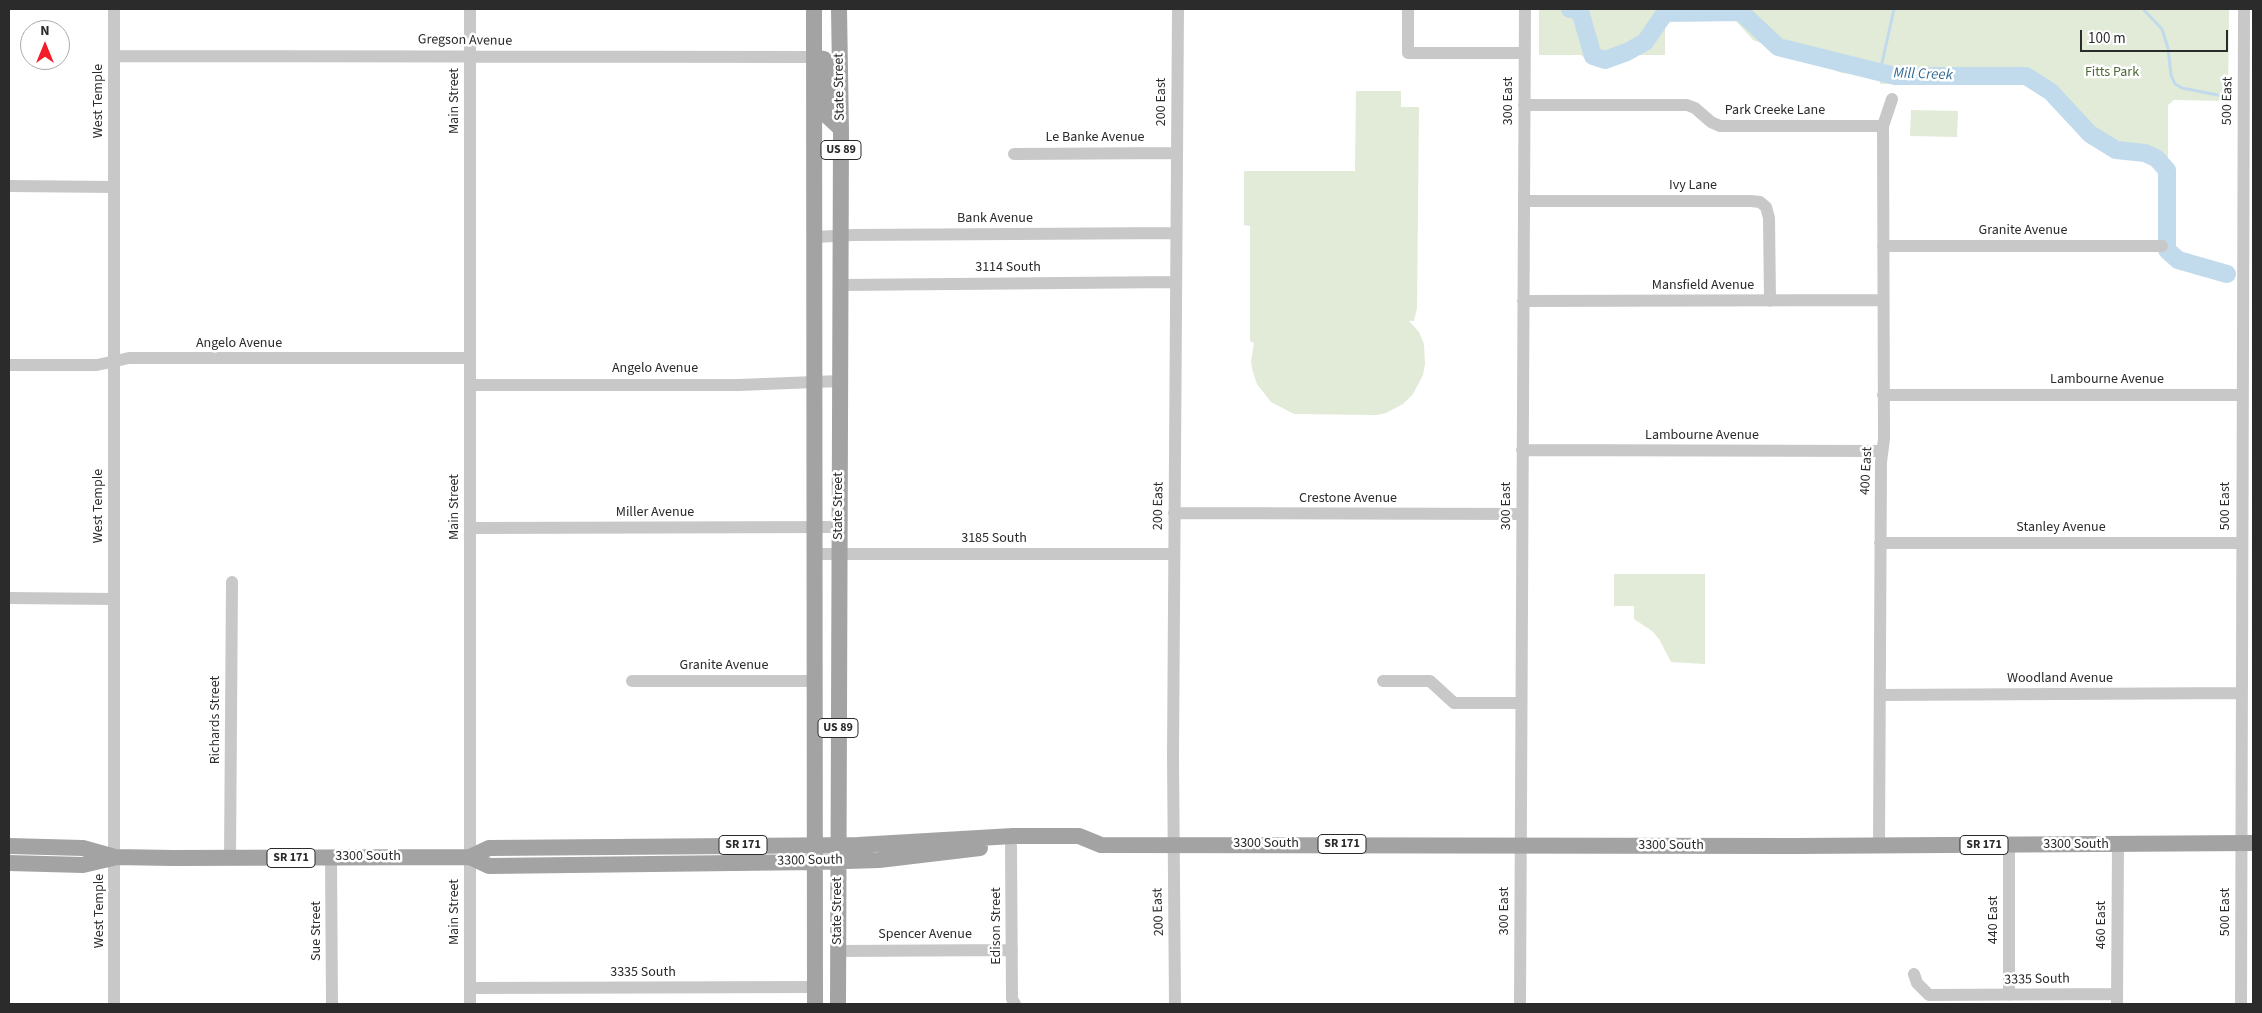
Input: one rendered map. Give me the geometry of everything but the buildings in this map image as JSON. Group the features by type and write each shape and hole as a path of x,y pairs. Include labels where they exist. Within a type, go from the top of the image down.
{"main road":[{"name":"State Street","path":"814,9 815,1004"},
{"name":"State Street","path":"838,1004 841,129 839,9"},
{"path":"814,57 824,60 827,65 827,116 841,129"},
{"name":"3300 South","path":"470,857 489,866 816,862 838,853 883,844 1013,836 1079,836 1102,845 1520,844 1586,846 2247,843"},
{"name":"3300 South","path":"9,863 83,865 115,857 470,857 489,848 816,845 838,853 879,860 1011,846 1080,845 1090,841"},
{"name":"3300 South","path":"9,846 83,848 115,857"}],"street":[{"name":"West Temple","path":"114,9 114,1004"},
{"name":"Main Street","path":"470,9 470,1004"},
{"name":"200 East","path":"1175,1004 1173,844 1175,233 1177,216 1178,9"},
{"name":"300 East","path":"1520,1004 1525,9"},
{"name":"500 East","path":"2241,1004 2247,843 2241,694 2247,594 2241,543 2241,395 2248,308 2248,100 2244,9"},
{"path":"1408,11 1408,53 1524,52"},
{"name":"Gregson Avenue","path":"114,56 814,57"},
{"name":"400 East","path":"1879,845 1884,126 1892,99"},
{"name":"Park Creeke Lane","path":"1524,104 1687,105 1695,108 1710,122 1720,126 1884,126"},
{"name":"Le Banke Avenue","path":"1014,154 1177,153"},
{"path":"9,186 114,187"},
{"name":"Ivy Lane","path":"1524,201 1760,202 1766,207 1769,218 1770,301"},
{"name":"Bank Avenue","path":"815,237 1175,233"},
{"name":"Granite Avenue","path":"1883,246 2162,246"},
{"name":"3114 South","path":"840,285 1175,282"},
{"name":"Mansfield Avenue","path":"1523,301 1883,300"},
{"name":"Angelo Avenue","path":"9,365 97,365 129,358 470,358"},
{"name":"Angelo Avenue","path":"470,384 739,384 840,381"},
{"name":"Lambourne Avenue","path":"1883,395 2241,395"},
{"name":"Lambourne Avenue","path":"1522,450 1882,451"},
{"name":"Crestone Avenue","path":"1174,513 1522,514"},
{"name":"Miller Avenue","path":"470,528 840,527"},
{"name":"Stanley Avenue","path":"1880,543 2241,543"},
{"name":"3185 South","path":"814,554 1174,554"},
{"name":"Richards Street","path":"230,858 232,582"},
{"path":"9,598 113,599"},
{"name":"Granite Avenue","path":"632,681 815,681"},
{"path":"1383,681 1430,681 1454,703 1521,703"},
{"name":"Woodland Avenue","path":"1880,695 2241,694"},
{"name":"440 East","path":"2009,845 2009,995"},
{"name":"460 East","path":"2117,999 2118,845"},
{"name":"Edison Street","path":"1011,846 1012,999 1015,1004"},
{"name":"Sue Street","path":"331,858 332,1004"},
{"name":"Spencer Avenue","path":"838,951 1012,950"},
{"name":"3335 South","path":"1914,974 1917,983 1929,996 2009,995 2117,999"},
{"name":"3335 South","path":"470,988 815,987"}],"green space":[{"name":"Fitts Park","path":"1539,9 2229,9 2228,101 2174,100 2168,105 2168,167 2161,162 2143,157 2114,153 2087,137 2031,85 2020,83 1880,84 1880,75 1842,73 1796,56 1782,56 1782,51 1753,40 1734,19 1673,19 1665,27 1665,55 1632,55 1601,66 1589,62 1581,55 1539,55"},
{"path":"1356,91 1401,91 1401,107 1419,107 1417,308 1414,321 1409,321 1419,332 1424,344 1425,364 1423,375 1413,394 1403,404 1386,413 1377,415 1294,414 1271,402 1257,384 1252,369 1251,361 1254,343 1250,341 1250,226 1244,225 1244,171 1355,171"},
{"path":"1911,110 1958,111 1957,137 1910,136"},
{"path":"1614,574 1705,574 1705,664 1671,662 1659,639 1652,631 1634,619 1634,606 1614,606"}],"waterway":[{"name":"Mill Creek","path":"1570,9 1580,11 1593,56 1605,60 1627,52 1645,42 1665,13 1741,12 1778,47 1895,76 2026,76 2051,92 2090,134 2116,150 2145,153 2156,158 2167,170 2167,250 2178,260 2227,274"},
{"path":"1880,72 1894,9"},
{"path":"2143,9 2162,29 2168,48 2171,75 2175,84 2182,88 2228,97"}]}
